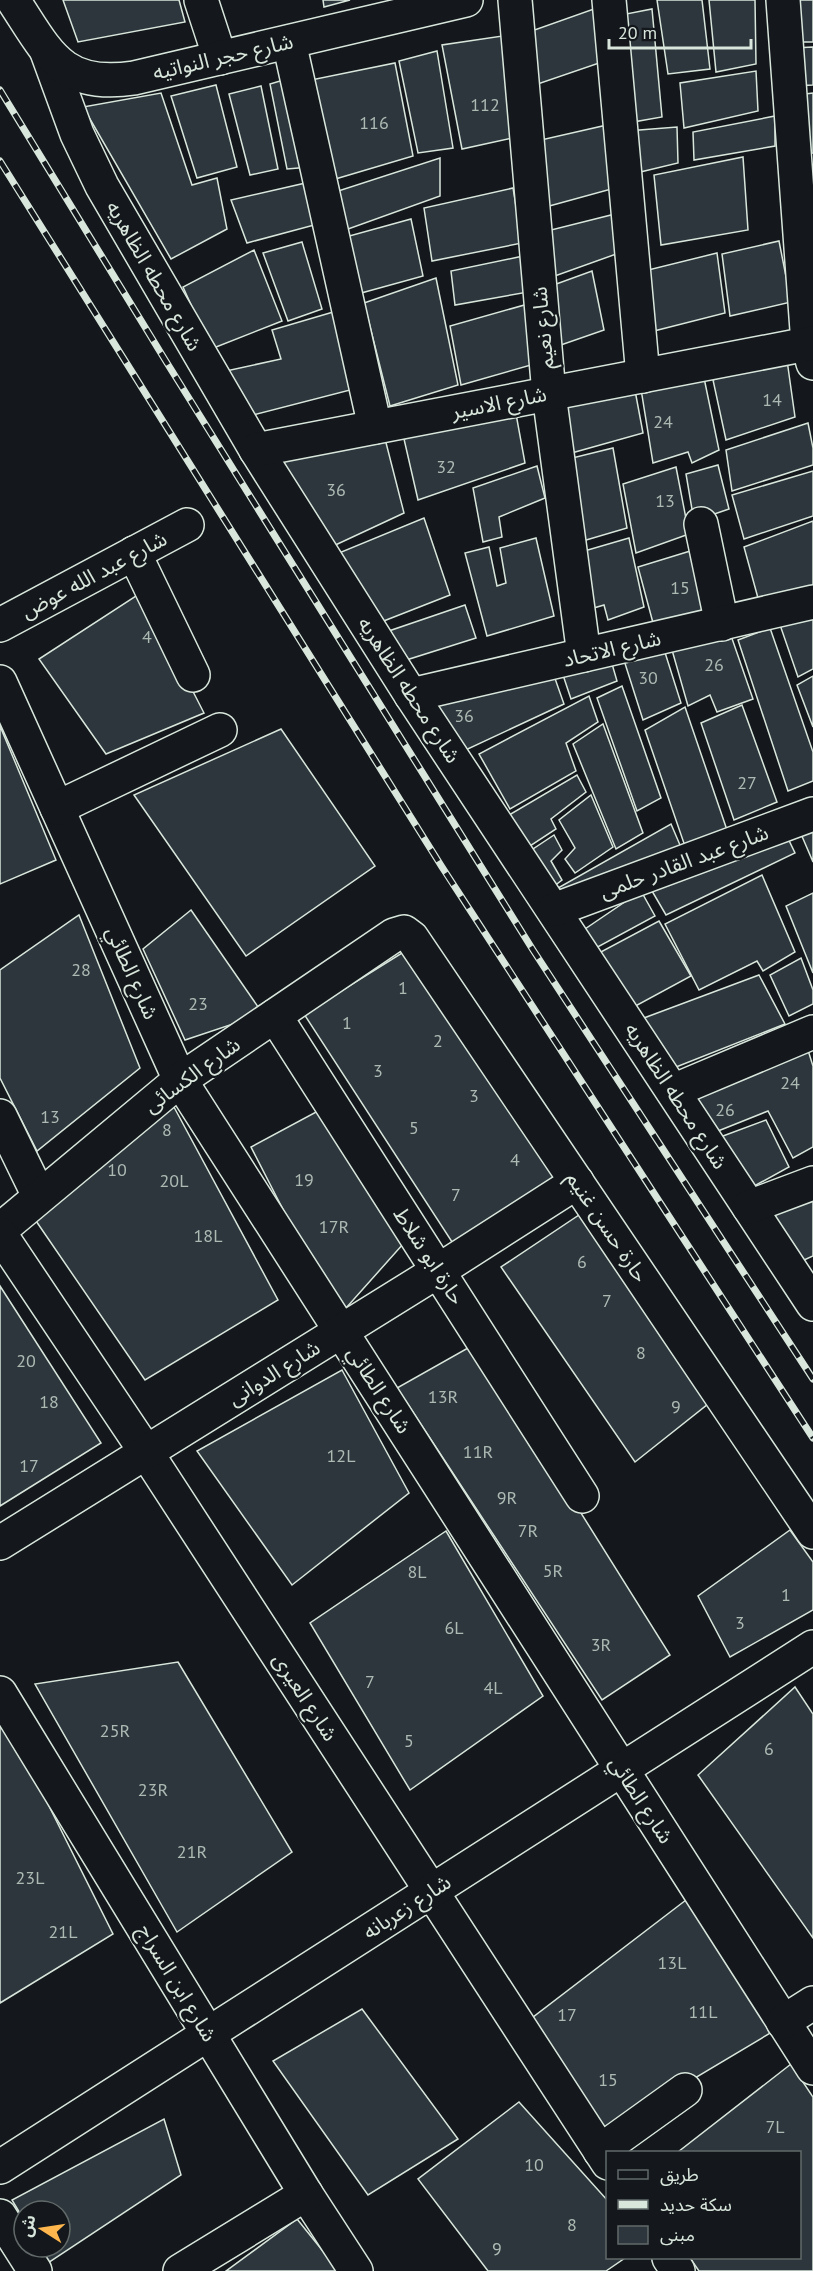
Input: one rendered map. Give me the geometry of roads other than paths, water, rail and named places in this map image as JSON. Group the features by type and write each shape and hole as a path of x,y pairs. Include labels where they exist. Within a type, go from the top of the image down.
{"street":[{"name":"شارع حجر النواتيه","path":"13,0 56,62 94,79 107,81 134,78 466,0"},
{"path":"201,0 220,57"},
{"name":"شارع نعيم","path":"515,0 549,394 584,655"},
{"path":"609,0 643,376"},
{"path":"783,0 811,350"},
{"path":"289,42 375,427"},
{"name":"شارع محطه الظاهريه","path":"47,52 69,116 102,186 256,450 411,695 749,1207 803,1269 813,1304"},
{"name":"شارع الاسير","path":"256,450 643,376 811,350"},
{"path":"701,524 722,624"},
{"name":"شارع عبد الله عوض","path":"0,625 187,525"},
{"path":"134,553 194,675"},
{"name":"شارع الاتحاد","path":"411,695 813,602"},
{"name":"شارع الطائي","path":"0,682 180,1080 813,2068"},
{"path":"57,808 220,730"},
{"name":"شارع عبد القادر حلمى","path":"554,910 813,814"},
{"name":"حارة حسن غنيم","path":"394,935 404,932 412,938 813,1532"},
{"name":"شارع الكسائى","path":"0,1232 39,1196 180,1080 394,935"},
{"name":"حارة ابو شلاط","path":"275,1016 582,1496"},
{"path":"673,1091 813,1032"},
{"path":"0,1116 39,1196"},
{"name":"شارع الدوانى","path":"0,1543 577,1182"},
{"path":"749,1207 813,1183"},
{"name":"شارع العيرى","path":"0,1232 146,1452 604,2157"},
{"name":"شارع زعربانه","path":"0,2167 621,1769 812,1651"},
{"name":"شارع ابن السراج","path":"0,1693 306,2194 356,2271"},
{"path":"783,2022 813,2003"},
{"path":"611,2151 685,2090"},
{"path":"180,2271 306,2194"},
{"path":"0,2216 35,2271"}],"railway":[{"path":"0,90 167,363 533,950 813,1379"},
{"path":"0,161 442,867 813,1438"}]}
